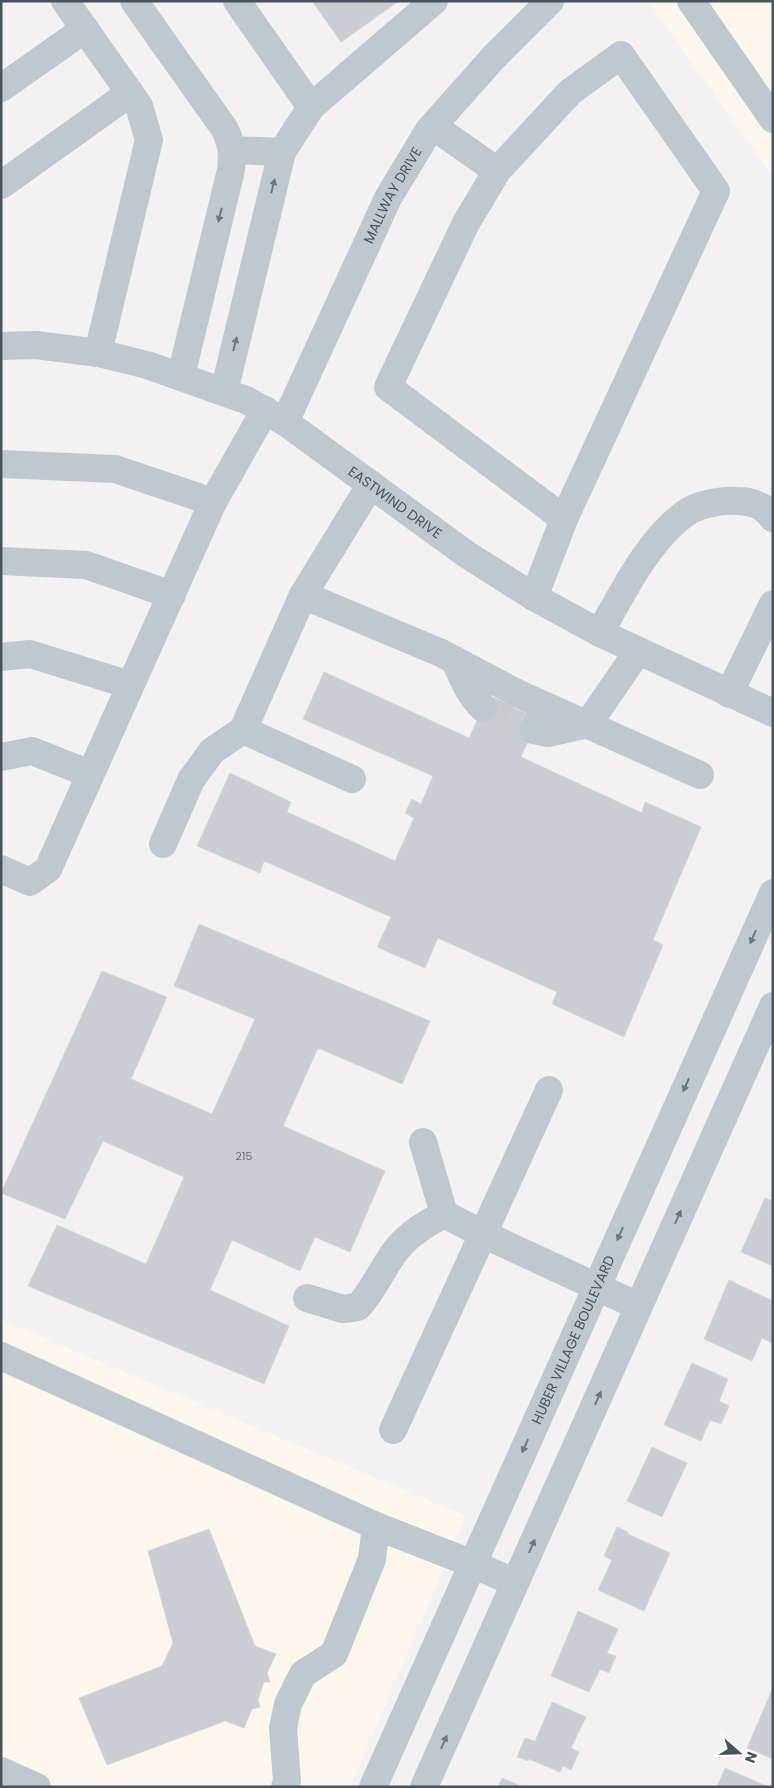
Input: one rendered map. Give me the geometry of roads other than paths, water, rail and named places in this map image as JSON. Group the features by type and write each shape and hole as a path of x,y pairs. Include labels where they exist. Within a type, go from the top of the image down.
{"street":[{"path":"66,1 139,106 149,140 98,353"},
{"path":"134,1 224,128 230,139 232,150 231,170 181,376"},
{"path":"237,1 311,107"},
{"path":"224,392 282,152 311,107 434,1"},
{"name":"MALLWAY DRIVE","path":"1,869 30,882 48,869 213,502 275,416 388,198 433,126 493,58 550,1"},
{"path":"691,1 773,119"},
{"path":"1,88 85,29"},
{"path":"534,596 564,520 716,191 621,55 570,92 497,171 466,223 388,388 564,520"},
{"path":"1,185 130,93"},
{"path":"433,126 497,171"},
{"path":"232,150 282,152"},
{"name":"EASTWIND DRIVE","path":"1,346 36,345 98,353 147,365 246,400 275,416 466,554 534,596 600,633 773,713"},
{"path":"1,464 114,469 213,502"},
{"path":"164,844 191,780 212,751 242,730 303,595 371,484"},
{"path":"600,633 643,560 664,533 686,512 725,500 748,501 767,510 773,518"},
{"path":"1,561 86,565 172,595"},
{"path":"303,595 442,653 519,694 700,776"},
{"path":"729,694 773,604"},
{"path":"533,730 548,733 588,724 638,651"},
{"path":"1,656 30,654 130,685"},
{"path":"455,660 464,683 473,698 483,708"},
{"path":"242,730 352,779"},
{"path":"1,757 32,751 90,774"},
{"name":"HUBER VILLAGE BOULEVARD","path":"373,1787 773,893"},
{"path":"424,1787 773,1006"},
{"path":"393,1430 549,1090"},
{"path":"423,1142 444,1214 638,1306"},
{"path":"307,1298 343,1309 358,1307 368,1296 397,1249 418,1228 444,1214"},
{"path":"1,1356 376,1526 473,1564 515,1583"},
{"path":"285,1787 287,1781 283,1728 288,1704 303,1674 334,1654 372,1559 376,1526"},
{"path":"1,1771 37,1787"}],"tunnel":[{"path":"483,708 533,730"}]}
